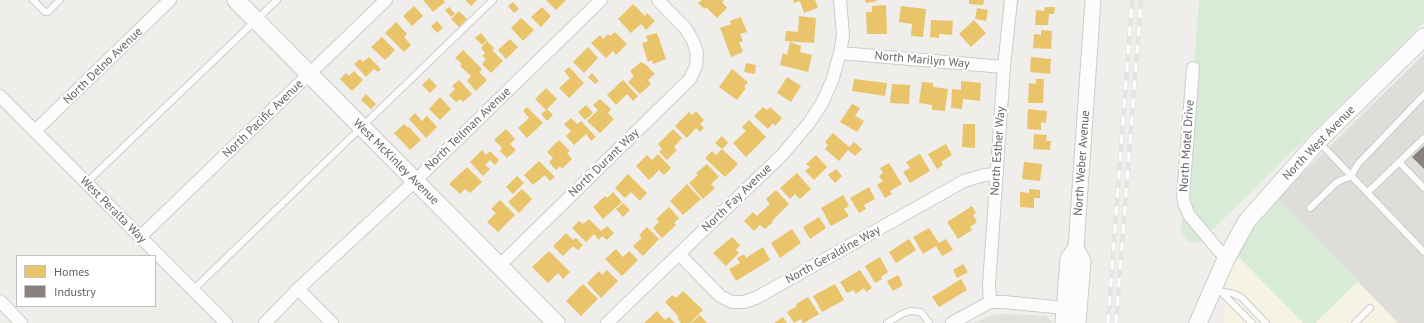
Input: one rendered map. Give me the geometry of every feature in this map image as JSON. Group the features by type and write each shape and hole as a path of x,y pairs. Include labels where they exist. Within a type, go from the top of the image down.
{"main road":[{"name":"West McKinley Avenue","path":"236,0 556,323"},
{"name":"North West Avenue","path":"1226,259 1247,221 1318,141 1424,37"},
{"path":"1198,323 1218,289 1226,259"}],"street":[{"name":"North Delno Avenue","path":"35,131 170,0"},
{"name":"North Pacific Avenue","path":"140,237 386,0"},
{"name":"North Teilman Avenue","path":"265,323 298,289 415,181 601,0"},
{"name":"North Durant Way","path":"499,266 690,79 696,66 697,54 693,41 686,28 658,0"},
{"name":"North Fay Avenue","path":"607,323 796,140 822,103 832,81 840,53 843,35 840,0"},
{"name":"North Esther Way","path":"990,302 989,285 1004,67 1011,0"},
{"name":"North Weber Avenue","path":"1063,316 1068,259 1076,247 1093,0"},
{"name":"North Marilyn Way","path":"840,53 1004,67"},
{"name":"North Motel Drive","path":"1194,68 1183,196 1184,203 1188,215 1226,259"},
{"name":"West Peralta Way","path":"0,96 226,323"},
{"name":"North Geraldine Way","path":"679,254 720,296 732,302 744,302 756,298 964,181 984,175 997,174"},
{"path":"1076,247 1082,261 1078,323"},
{"path":"298,289 332,323"},
{"path":"0,301 21,323"},
{"path":"952,323 990,302 1004,302 1063,316 1071,316 1072,323"}],"lane":[{"path":"32,0 45,12 48,12 60,0"},
{"path":"86,183 277,0"},
{"path":"193,290 493,0"},
{"path":"1310,208 1337,182 1351,176 1358,164 1424,95"},
{"path":"1367,193 1424,138"},
{"path":"1318,141 1424,252"},
{"path":"1399,162 1424,188"},
{"path":"1218,289 1241,297 1261,321"},
{"path":"1218,289 1252,323"},
{"path":"1234,304 1241,297"},
{"path":"1355,323 1370,308"},
{"path":"887,323 910,311 921,312 929,323"}],"shaded area":[{"path":"1424,54 1424,323 1398,323 1277,198"},
{"path":"1228,246 1303,323 1224,323"},
{"path":"1358,281 1398,323 1315,323"},
{"path":"1005,314 1046,316 1052,323 973,323 990,316"}],"green space":[{"path":"1199,0 1424,0 1424,22 1199,243 1188,241 1181,233"},
{"path":"1277,198 1358,281 1315,323 1303,323 1228,246"}],"building: Homes":[{"path":"423,0 443,0 445,2 433,12"},
{"path":"465,0 477,0 471,6"},
{"path":"546,0 566,0 556,10"},
{"path":"702,0 724,0 722,2 727,8 717,18 706,7 704,9 698,3"},
{"path":"793,0 815,0 818,8 804,13 800,1 794,3"},
{"path":"865,0 877,0 877,1 866,3"},
{"path":"969,0 984,0 983,5 969,4"},
{"path":"513,2 519,9 514,13 508,6"},
{"path":"633,4 645,16 647,13 655,21 646,30 641,24 631,33 618,19"},
{"path":"886,5 887,34 867,34 866,12 872,12 872,6"},
{"path":"414,6 423,16 412,26 403,16"},
{"path":"901,6 926,9 923,37 911,36 912,24 899,22"},
{"path":"449,7 455,14 451,17 445,10"},
{"path":"542,7 551,16 541,27 531,17"},
{"path":"1045,7 1055,7 1054,14 1049,14 1048,25 1035,25 1036,10 1044,11"},
{"path":"977,8 988,10 986,21 975,19"},
{"path":"459,11 467,19 459,27 451,19"},
{"path":"799,16 816,18 814,43 785,41 786,31 798,32"},
{"path":"741,17 747,32 740,34 743,41 739,42 743,52 731,57 720,28 731,24 730,21"},
{"path":"521,18 534,30 523,41 511,28"},
{"path":"931,20 953,21 952,35 939,34 939,38 930,37"},
{"path":"974,20 986,33 971,47 959,34"},
{"path":"437,21 443,28 437,33 431,26"},
{"path":"396,22 407,34 404,37 411,45 404,52 385,33"},
{"path":"1041,30 1052,31 1051,49 1033,48 1034,34 1041,35"},
{"path":"615,32 627,44 616,55 613,51 606,58 591,43 600,35 603,39 608,34 610,36"},
{"path":"481,33 487,40 482,45 475,38"},
{"path":"657,33 666,59 653,64 652,60 648,62 642,43 648,41 646,36"},
{"path":"382,37 395,50 385,60 371,47"},
{"path":"510,39 518,47 506,59 498,50"},
{"path":"487,41 494,48 492,50 503,61 491,73 482,64 486,59 482,56 485,53 481,48"},
{"path":"790,42 801,46 800,52 812,55 808,72 780,65 783,53 787,55"},
{"path":"588,47 598,58 584,73 573,62"},
{"path":"463,50 482,69 479,72 487,80 476,91 467,81 471,76 460,66 462,64 455,58"},
{"path":"369,57 381,69 378,72 374,69 366,77 354,64 360,59 363,62"},
{"path":"1031,57 1051,59 1050,74 1030,72"},
{"path":"641,62 655,74 648,80 651,84 640,94 628,82 634,76 630,71"},
{"path":"746,63 756,65 755,74 744,72"},
{"path":"569,67 584,83 569,98 559,88 570,78 564,71"},
{"path":"732,69 748,82 744,87 746,88 737,100 719,87"},
{"path":"354,71 363,80 352,91 340,79 346,73 349,76"},
{"path":"592,73 599,81 595,84 588,77"},
{"path":"787,77 801,86 791,102 777,93"},
{"path":"429,78 437,86 430,93 422,85"},
{"path":"854,79 887,83 885,96 852,91"},
{"path":"1036,79 1044,79 1043,103 1028,103 1029,83 1036,84"},
{"path":"459,80 472,94 463,102 460,99 456,102 449,95 455,89 452,86"},
{"path":"623,80 638,96 633,101 627,94 616,105 607,95"},
{"path":"961,81 981,83 980,101 963,99 962,109 951,108 952,89 961,90"},
{"path":"922,82 933,83 933,87 948,89 945,111 932,110 932,105 919,103"},
{"path":"892,84 910,85 909,104 890,103"},
{"path":"546,88 557,99 547,109 553,115 547,121 541,114 546,110 535,99"},
{"path":"366,94 376,104 371,109 361,100"},
{"path":"440,97 451,109 440,120 429,109"},
{"path":"600,99 611,109 608,113 614,119 600,133 587,121 598,110 593,105"},
{"path":"852,104 860,108 855,116 864,121 857,132 840,122"},
{"path":"586,105 593,113 585,120 578,112"},
{"path":"527,107 543,123 527,138 518,128 529,118 523,111"},
{"path":"763,107 767,110 770,107 782,118 775,126 773,123 768,129 754,116"},
{"path":"1028,109 1047,111 1046,123 1041,122 1041,130 1027,129"},
{"path":"696,111 704,120 700,124 704,128 700,132 696,128 687,138 675,126 689,112 692,115"},
{"path":"415,113 422,121 427,116 437,127 426,138 409,119"},
{"path":"571,118 577,124 581,121 596,137 591,141 586,134 574,145 566,136 571,131 564,124"},
{"path":"749,120 766,137 746,157 733,143 746,131 742,127"},
{"path":"404,124 408,128 409,127 421,140 410,150 394,133"},
{"path":"963,124 975,124 975,148 962,147"},
{"path":"506,129 515,139 510,144 516,150 507,158 500,151 502,148 494,140"},
{"path":"673,129 682,138 674,147 677,150 667,160 659,152 662,149 658,144"},
{"path":"833,133 849,147 854,142 862,149 855,156 848,150 839,161 825,149 828,145 825,142"},
{"path":"1034,134 1047,135 1046,141 1051,141 1050,150 1033,149"},
{"path":"722,136 728,143 722,149 715,143"},
{"path":"559,140 570,151 567,153 572,159 562,169 560,166 556,170 549,162 553,158 547,152"},
{"path":"946,144 952,155 941,162 943,165 937,169 928,154"},
{"path":"722,149 738,164 725,177 705,158 712,151 716,155"},
{"path":"482,150 486,155 490,151 499,160 495,165 490,160 485,165 490,169 483,176 470,162"},
{"path":"658,154 671,168 664,175 659,170 649,180 636,166 647,155 652,160"},
{"path":"920,154 930,171 910,183 903,172 910,168 906,162"},
{"path":"816,155 827,167 814,180 805,171 810,167 806,164"},
{"path":"539,161 555,177 550,181 545,175 533,185 524,175"},
{"path":"1024,162 1042,164 1040,181 1022,179"},
{"path":"889,163 902,184 890,191 892,194 885,198 877,185 883,181 879,176 883,173 880,168"},
{"path":"707,164 719,177 711,184 715,188 703,199 689,183 698,175 696,173"},
{"path":"467,167 482,182 470,193 465,189 460,194 449,184"},
{"path":"836,169 842,176 835,183 828,175"},
{"path":"797,173 811,189 800,199 795,194 790,199 780,188"},
{"path":"628,174 647,193 640,201 631,192 625,198 615,188"},
{"path":"517,176 524,183 513,194 506,187"},
{"path":"687,184 701,199 683,215 670,201"},
{"path":"869,187 875,199 864,205 866,209 859,213 850,198"},
{"path":"522,189 532,199 519,213 508,202"},
{"path":"1029,189 1040,190 1040,198 1034,198 1034,208 1020,207 1020,192 1029,193"},
{"path":"776,190 789,204 765,229 760,225 754,231 744,221 753,212 757,216 770,204 766,199"},
{"path":"613,192 622,202 603,219 593,207 605,196 607,198"},
{"path":"843,195 849,206 844,209 849,216 831,226 821,208"},
{"path":"500,200 515,215 498,232 487,222 496,213 491,209"},
{"path":"623,203 630,210 623,217 616,209"},
{"path":"972,206 976,213 973,215 977,222 970,227 972,230 958,239 947,222"},
{"path":"669,207 679,218 674,223 676,225 662,238 653,228 659,222 656,219"},
{"path":"819,217 826,228 810,239 803,227"},
{"path":"589,219 601,231 607,226 614,233 607,240 602,236 599,240 594,234 586,242 572,228 579,221 583,224"},
{"path":"647,227 659,239 643,256 633,246 642,238 639,235"},
{"path":"929,228 939,243 946,239 953,250 942,256 936,246 923,254 913,237"},
{"path":"792,229 801,243 780,258 771,243"},
{"path":"566,233 573,240 576,238 583,245 578,250 573,246 563,256 553,246"},
{"path":"732,237 740,245 736,250 739,253 726,266 713,253"},
{"path":"909,239 916,250 896,263 889,252"},
{"path":"763,247 770,260 736,281 729,269 740,263 737,258 744,254 746,258"},
{"path":"616,249 623,257 629,251 638,260 622,276 605,259"},
{"path":"549,251 570,272 563,279 558,273 548,283 532,267"},
{"path":"880,257 888,272 881,277 882,279 875,283 865,266"},
{"path":"963,264 968,272 957,278 953,270"},
{"path":"607,270 618,281 601,298 587,283 599,271 602,275"},
{"path":"860,270 872,288 866,292 864,288 856,294 853,290 847,293 840,282"},
{"path":"898,275 903,285 893,291 887,281"},
{"path":"961,279 967,290 939,307 932,297"},
{"path":"583,284 598,299 581,316 566,301"},
{"path":"835,284 844,300 822,312 813,296"},
{"path":"683,291 703,310 690,323 681,323 677,318 679,317 665,302 672,295 676,298"},
{"path":"808,297 819,314 804,323 801,319 794,323 787,312 797,306 796,304"},
{"path":"657,311 665,320 669,317 675,323 644,323"},
{"path":"700,315 707,323 691,323"},
{"path":"783,317 787,323 774,323"}],"building: Industry":[{"path":"1424,146 1424,169 1412,157"}],"railway":[{"path":"1108,323 1132,0"},
{"path":"1116,323 1141,0"}]}
